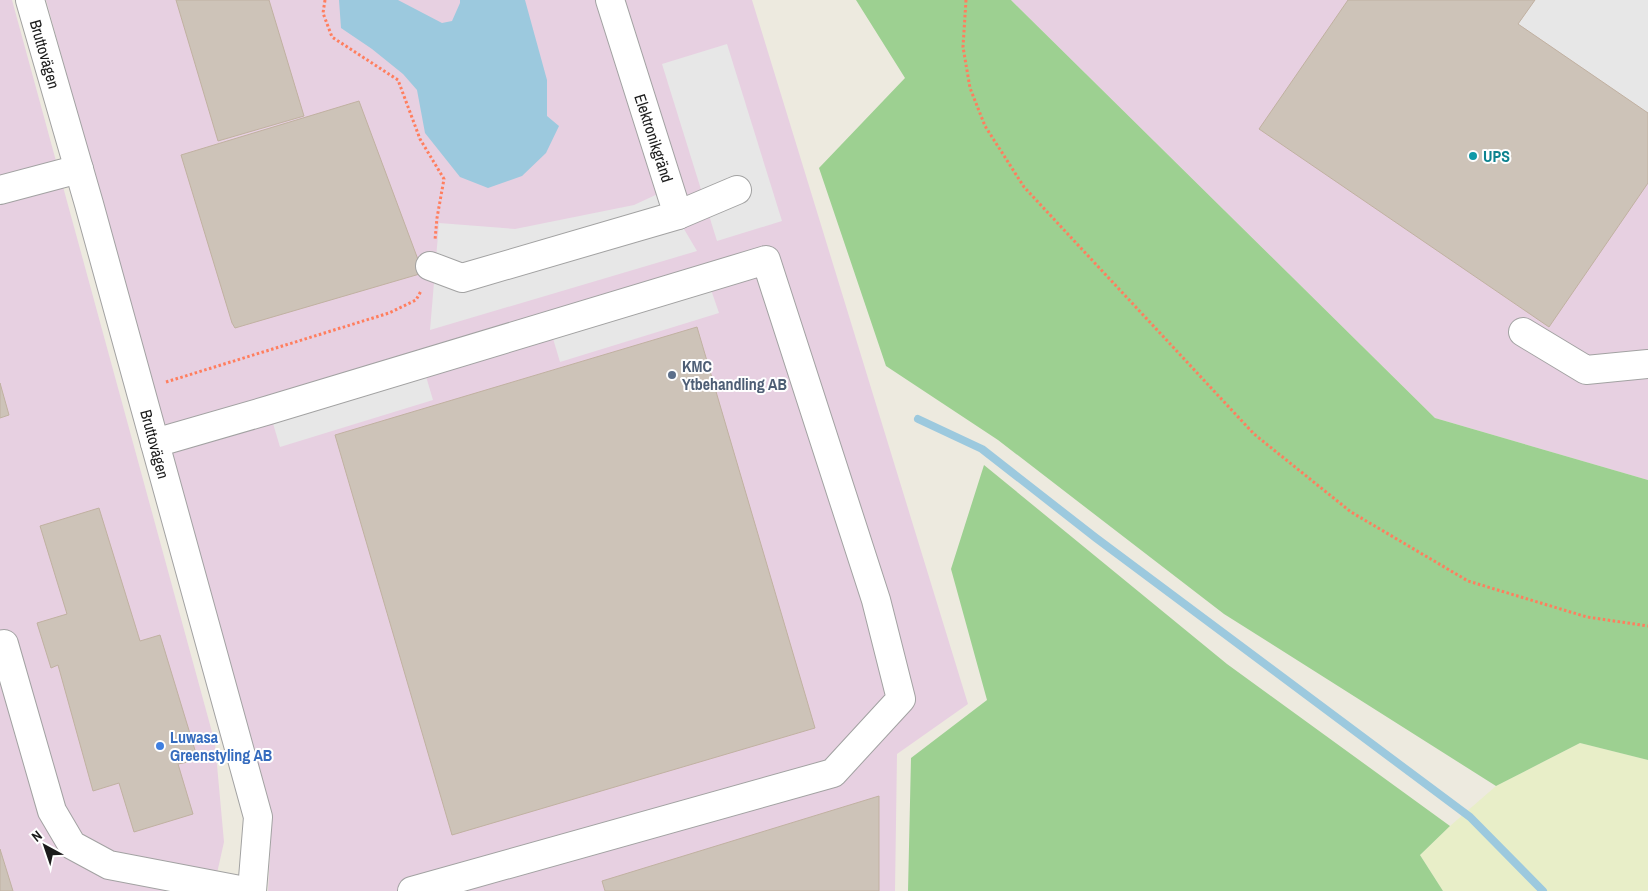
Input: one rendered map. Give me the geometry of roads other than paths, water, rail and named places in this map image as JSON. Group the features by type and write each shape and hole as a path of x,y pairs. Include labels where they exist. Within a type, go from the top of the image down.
{"street":[{"name":"Bruttovägen","path":"30,0 79,169 258,817 252,891"},
{"name":"Elektronikgränd","path":"610,0 678,215"},
{"path":"0,190 79,169"},
{"path":"430,266 462,278 678,215 737,190"},
{"path":"155,443 766,260 876,600 901,700 833,773 412,891"},
{"path":"1523,332 1586,370 1648,364"},
{"path":"4,644 52,811 72,846 109,865 245,891"}],"water":[{"path":"339,0 398,0 442,23 452,21 460,0 525,0 547,80 547,116 559,126 546,153 522,176 488,188 460,177 425,133 417,90 403,74 372,49 341,28"}],"waterway":[{"path":"918,419 982,449 1096,538 1470,817 1543,891"}],"place":[{"name":"UPS","path":"1473,156"},
{"name":"KMC Ytbehandling AB","path":"672,375"},
{"name":"Luwasa Greenstyling AB","path":"160,746"}]}
